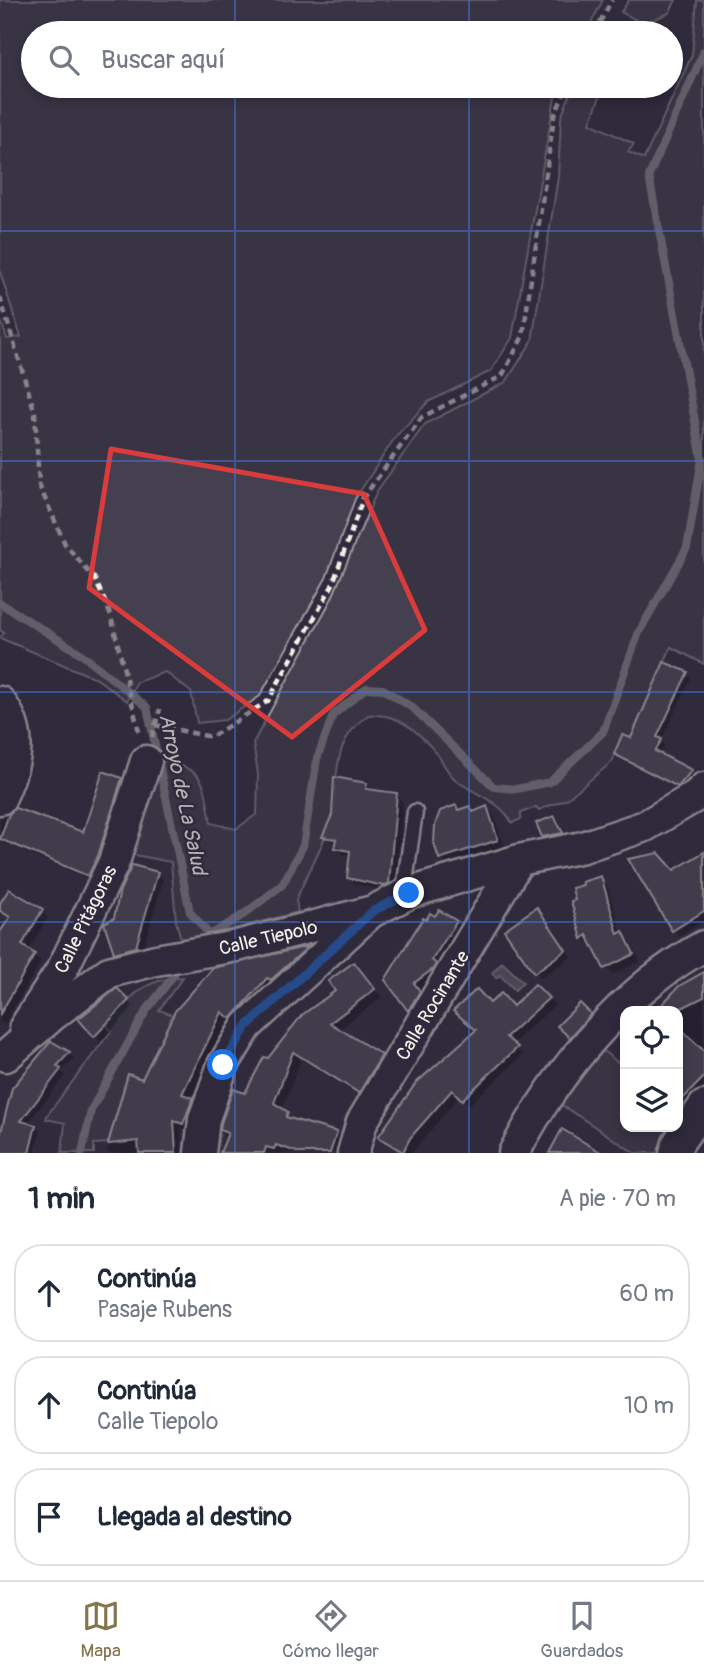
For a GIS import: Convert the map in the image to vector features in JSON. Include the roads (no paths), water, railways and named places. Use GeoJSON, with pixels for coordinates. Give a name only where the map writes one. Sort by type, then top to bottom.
{"type":"FeatureCollection","features":[{"type":"Feature","properties":{"kind":"street"},"geometry":{"type":"LineString","coordinates":[[0,702],[10,715],[16,736],[17,759],[0,799]]}},
{"type":"Feature","properties":{"kind":"street","name":"Calle Pitágoras"},"geometry":{"type":"LineString","coordinates":[[3,1061],[63,968],[114,862],[146,761]]}},
{"type":"Feature","properties":{"kind":"street","name":"Calle Tiepolo"},"geometry":{"type":"LineString","coordinates":[[3,1061],[53,1015],[109,972],[156,960],[237,946],[373,911],[403,896],[519,860],[583,847],[645,826],[693,798],[704,788]]}},
{"type":"Feature","properties":{"kind":"street","name":"Calle Rocinante"},"geometry":{"type":"LineString","coordinates":[[353,1153],[362,1122],[519,860]]}},
{"type":"Feature","properties":{"kind":"street"},"geometry":{"type":"LineString","coordinates":[[200,1153],[204,1119],[223,1065],[247,1026],[373,911]]}},
{"type":"Feature","properties":{"kind":"street"},"geometry":{"type":"LineString","coordinates":[[514,1153],[538,1106],[580,1054],[642,987],[669,965],[704,946]]}},
{"type":"Feature","properties":{"kind":"street"},"geometry":{"type":"LineString","coordinates":[[675,1153],[678,1143],[704,1106]]}},
{"type":"Feature","properties":{"kind":"lane"},"geometry":{"type":"LineString","coordinates":[[403,896],[415,812]]}},
{"type":"Feature","properties":{"kind":"waterway"},"geometry":{"type":"LineString","coordinates":[[205,938],[243,915],[282,885],[303,846],[317,759],[333,715],[366,688],[383,689],[413,708],[494,787],[516,789],[550,782],[603,732],[639,632],[687,548],[702,459],[649,176],[704,51]]}},
{"type":"Feature","properties":{"kind":"waterway","name":"Arroyo de La Salud"},"geometry":{"type":"LineString","coordinates":[[0,603],[80,653],[147,707],[190,912],[209,934]]}},
{"type":"Feature","properties":{"kind":"waterway"},"geometry":{"type":"LineString","coordinates":[[82,1153],[91,1110],[146,1011],[174,975]]}}]}
